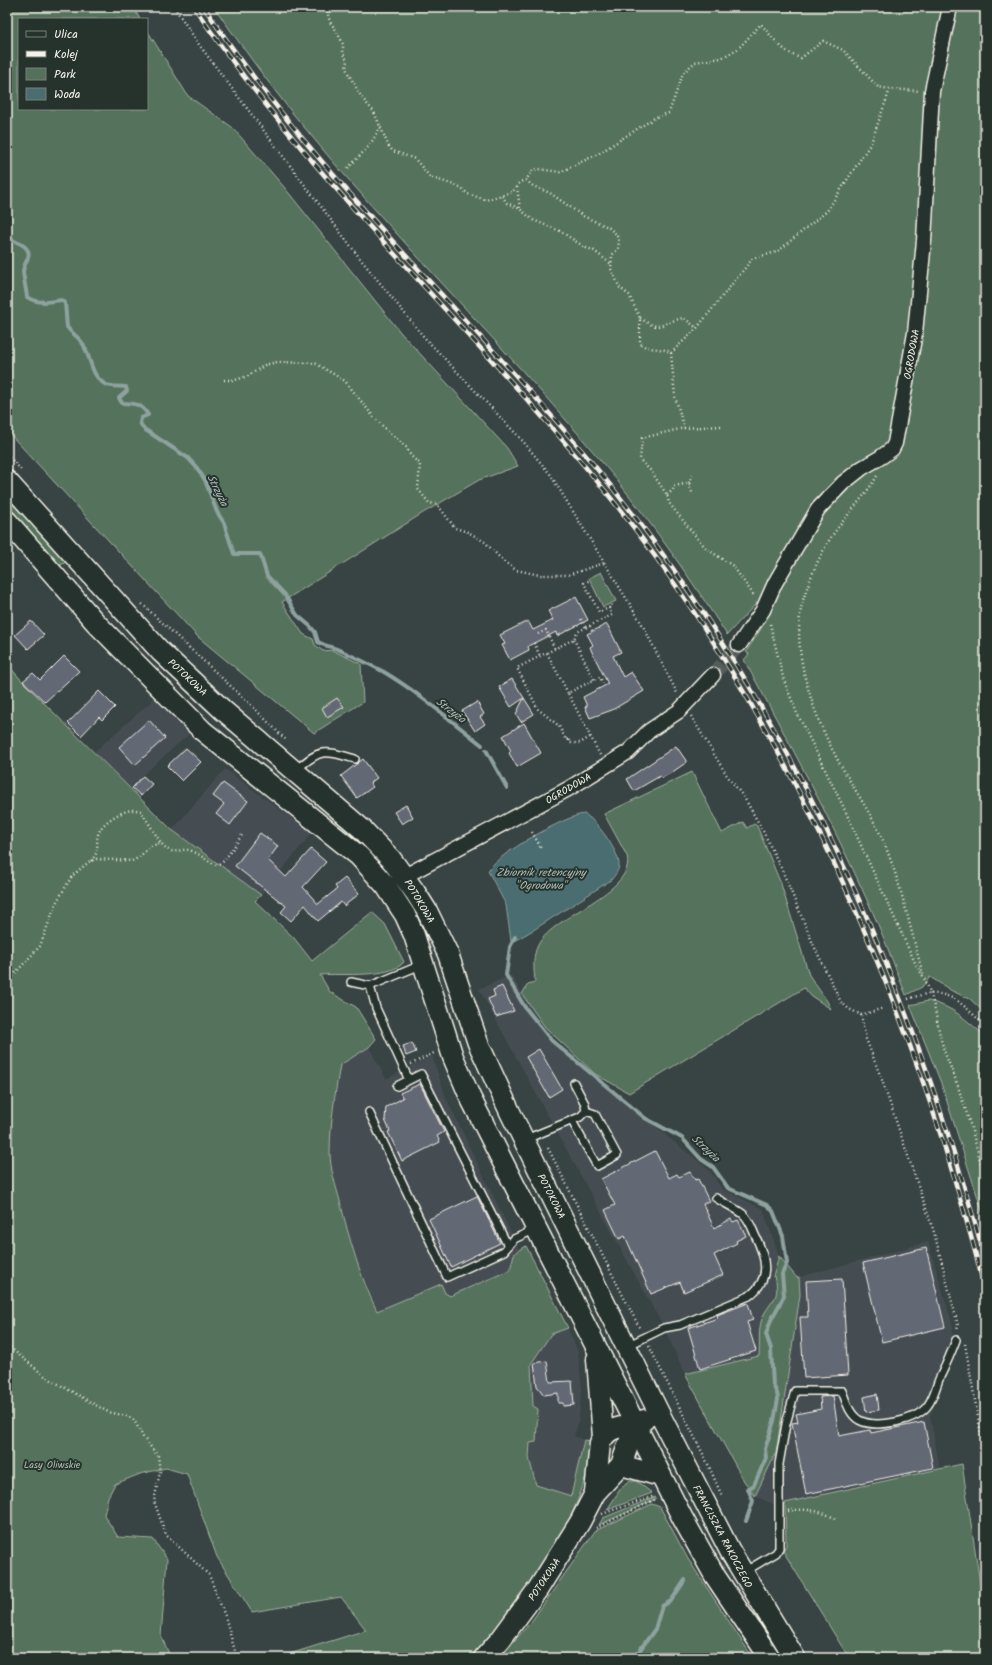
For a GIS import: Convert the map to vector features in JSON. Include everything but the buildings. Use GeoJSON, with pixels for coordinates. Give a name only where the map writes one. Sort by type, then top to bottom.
{"type":"FeatureCollection","features":[{"type":"Feature","properties":{"kind":"main road","name":"POTOKOWA"},"geometry":{"type":"LineString","coordinates":[[16,478],[79,562],[161,652],[190,680],[301,766],[377,844],[405,876],[427,911],[448,954],[485,1061],[532,1137],[598,1289],[658,1411]]}},
{"type":"Feature","properties":{"kind":"main road","name":"POTOKOWA"},"geometry":{"type":"LineString","coordinates":[[7,521],[118,646],[203,731],[275,790],[337,837],[376,873],[405,915],[424,964],[446,1038],[463,1081],[635,1426],[621,1465],[594,1494]]}},
{"type":"Feature","properties":{"kind":"main road"},"geometry":{"type":"LineString","coordinates":[[57,579],[79,562]]}},
{"type":"Feature","properties":{"kind":"main road"},"geometry":{"type":"LineString","coordinates":[[424,964],[448,954]]}},
{"type":"Feature","properties":{"kind":"main road"},"geometry":{"type":"LineString","coordinates":[[572,1301],[598,1289]]}},
{"type":"Feature","properties":{"kind":"main road","name":"POTOKOWA"},"geometry":{"type":"LineString","coordinates":[[484,1658],[501,1639],[586,1526],[594,1494],[600,1443],[603,1437],[596,1349]]}},
{"type":"Feature","properties":{"kind":"main road"},"geometry":{"type":"LineString","coordinates":[[603,1437],[617,1426],[635,1426],[658,1411]]}},
{"type":"Feature","properties":{"kind":"main road","name":"FRANCISZKA RAKOCZEGO"},"geometry":{"type":"LineString","coordinates":[[658,1411],[742,1574],[795,1658]]}},
{"type":"Feature","properties":{"kind":"main road"},"geometry":{"type":"LineString","coordinates":[[635,1426],[660,1476],[715,1576],[770,1658]]}},
{"type":"Feature","properties":{"kind":"main road"},"geometry":{"type":"LineString","coordinates":[[621,1465],[660,1476]]}},
{"type":"Feature","properties":{"kind":"street","name":"OGRODOWA"},"geometry":{"type":"LineString","coordinates":[[739,645],[763,610],[775,583],[818,509],[839,487],[862,468],[881,458],[892,449],[895,443],[915,333],[924,241],[932,91],[950,7]]}},
{"type":"Feature","properties":{"kind":"street","name":"OGRODOWA"},"geometry":{"type":"LineString","coordinates":[[405,876],[568,789],[628,752],[649,731],[685,706],[714,675]]}},
{"type":"Feature","properties":{"kind":"lane"},"geometry":{"type":"LineString","coordinates":[[301,766],[320,753],[335,753],[355,759]]}},
{"type":"Feature","properties":{"kind":"lane"},"geometry":{"type":"LineString","coordinates":[[351,982],[370,986],[424,964]]}},
{"type":"Feature","properties":{"kind":"lane"},"geometry":{"type":"LineString","coordinates":[[370,986],[376,1008],[409,1080]]}},
{"type":"Feature","properties":{"kind":"lane"},"geometry":{"type":"LineString","coordinates":[[397,1086],[421,1074],[508,1246]]}},
{"type":"Feature","properties":{"kind":"lane"},"geometry":{"type":"LineString","coordinates":[[532,1137],[580,1118],[586,1111],[585,1104],[574,1083]]}},
{"type":"Feature","properties":{"kind":"lane"},"geometry":{"type":"LineString","coordinates":[[572,1121],[597,1166],[617,1155],[595,1114],[586,1111]]}},
{"type":"Feature","properties":{"kind":"lane"},"geometry":{"type":"LineString","coordinates":[[369,1112],[447,1277],[504,1251],[514,1239],[537,1229]]}},
{"type":"Feature","properties":{"kind":"lane"},"geometry":{"type":"LineString","coordinates":[[627,1346],[664,1328],[680,1325],[749,1296],[759,1289],[763,1280],[765,1268],[761,1248],[748,1220],[742,1214],[716,1198]]}},
{"type":"Feature","properties":{"kind":"lane"},"geometry":{"type":"LineString","coordinates":[[742,1574],[778,1550],[779,1464],[794,1390],[842,1391],[850,1412],[860,1420],[875,1424],[893,1422],[916,1415],[928,1406],[956,1340]]}},
{"type":"Feature","properties":{"kind":"path"},"geometry":{"type":"LineString","coordinates":[[174,7],[200,46],[362,261],[424,337],[521,439],[550,474],[642,624],[678,694]]}},
{"type":"Feature","properties":{"kind":"path"},"geometry":{"type":"LineString","coordinates":[[326,7],[330,22],[343,44],[343,54],[347,60],[348,73],[362,98],[374,112],[389,148],[393,151],[415,159],[430,177],[460,187],[468,194],[480,199],[491,200],[512,192],[520,182],[526,180],[533,170],[538,169],[560,172],[598,154],[656,117],[669,113],[683,73],[695,62],[721,58],[738,49],[761,24],[784,50],[794,56],[801,58],[823,41],[843,50],[878,87],[932,91]]}},
{"type":"Feature","properties":{"kind":"path"},"geometry":{"type":"LineString","coordinates":[[671,353],[697,328],[753,258],[778,252],[827,211],[871,143],[890,89]]}},
{"type":"Feature","properties":{"kind":"path"},"geometry":{"type":"LineString","coordinates":[[348,168],[369,146],[380,128]]}},
{"type":"Feature","properties":{"kind":"path"},"geometry":{"type":"LineString","coordinates":[[526,180],[533,186],[550,193],[583,216],[608,227],[616,234],[619,241],[618,249],[612,255],[611,269],[620,288],[629,295],[640,318],[640,343],[649,348],[667,350],[671,353]]}},
{"type":"Feature","properties":{"kind":"path"},"geometry":{"type":"LineString","coordinates":[[517,187],[518,204],[520,209]]}},
{"type":"Feature","properties":{"kind":"path"},"geometry":{"type":"LineString","coordinates":[[502,196],[507,203],[520,209],[533,220],[560,231],[611,264]]}},
{"type":"Feature","properties":{"kind":"path"},"geometry":{"type":"LineString","coordinates":[[640,318],[655,327],[684,318],[697,328]]}},
{"type":"Feature","properties":{"kind":"path"},"geometry":{"type":"LineString","coordinates":[[671,353],[675,396],[684,428]]}},
{"type":"Feature","properties":{"kind":"path"},"geometry":{"type":"LineString","coordinates":[[224,380],[235,380],[248,376],[265,365],[277,362],[315,363],[345,381],[377,421],[406,447],[411,456],[420,464],[418,489],[429,503],[437,504],[456,528],[468,532],[485,542],[503,560],[516,570],[540,575],[568,575],[604,563]]}},
{"type":"Feature","properties":{"kind":"path"},"geometry":{"type":"LineString","coordinates":[[721,426],[684,428],[642,438],[640,460],[651,471],[667,494],[669,503],[707,549],[733,566],[763,610],[773,633],[784,681],[797,714],[843,806],[917,967],[923,976]]}},
{"type":"Feature","properties":{"kind":"path"},"geometry":{"type":"LineString","coordinates":[[7,454],[16,478]]}},
{"type":"Feature","properties":{"kind":"path"},"geometry":{"type":"LineString","coordinates":[[879,473],[827,543],[818,560],[800,615],[800,648],[815,712],[840,763],[881,836],[900,884],[923,976],[936,1008],[944,1049],[962,1099],[985,1181]]}},
{"type":"Feature","properties":{"kind":"path"},"geometry":{"type":"LineString","coordinates":[[692,475],[689,483],[693,495]]}},
{"type":"Feature","properties":{"kind":"path"},"geometry":{"type":"LineString","coordinates":[[667,494],[673,490],[674,486],[689,483]]}},
{"type":"Feature","properties":{"kind":"path"},"geometry":{"type":"LineString","coordinates":[[590,580],[584,583],[599,612],[612,606],[611,603]]}},
{"type":"Feature","properties":{"kind":"path"},"geometry":{"type":"LineString","coordinates":[[138,600],[183,644],[266,719],[301,766]]}},
{"type":"Feature","properties":{"kind":"path"},"geometry":{"type":"LineString","coordinates":[[590,737],[580,743],[570,743],[568,738],[566,740],[559,726],[538,709],[517,668],[574,639],[577,632],[612,615],[609,608]]}},
{"type":"Feature","properties":{"kind":"path"},"geometry":{"type":"LineString","coordinates":[[581,619],[586,628]]}},
{"type":"Feature","properties":{"kind":"path"},"geometry":{"type":"LineString","coordinates":[[590,626],[593,632]]}},
{"type":"Feature","properties":{"kind":"path"},"geometry":{"type":"LineString","coordinates":[[538,634],[546,630],[555,649]]}},
{"type":"Feature","properties":{"kind":"path"},"geometry":{"type":"LineString","coordinates":[[574,639],[595,680]]}},
{"type":"Feature","properties":{"kind":"path"},"geometry":{"type":"LineString","coordinates":[[534,643],[540,656]]}},
{"type":"Feature","properties":{"kind":"path"},"geometry":{"type":"LineString","coordinates":[[547,652],[602,759]]}},
{"type":"Feature","properties":{"kind":"path"},"geometry":{"type":"LineString","coordinates":[[568,693],[600,677],[604,686]]}},
{"type":"Feature","properties":{"kind":"path"},"geometry":{"type":"LineString","coordinates":[[685,706],[726,774],[745,798],[762,829],[782,870],[814,946],[840,1002],[849,1009],[861,1015],[884,1008]]}},
{"type":"Feature","properties":{"kind":"path"},"geometry":{"type":"LineString","coordinates":[[7,982],[40,946],[56,903],[72,876],[90,861],[97,852],[98,834],[101,828],[122,814],[133,809],[141,811],[166,850],[173,852],[188,850],[217,865],[224,861],[242,835]]}},
{"type":"Feature","properties":{"kind":"path"},"geometry":{"type":"LineString","coordinates":[[532,832],[541,848]]}},
{"type":"Feature","properties":{"kind":"path"},"geometry":{"type":"LineString","coordinates":[[90,861],[97,859],[132,861],[138,858],[151,846],[161,843]]}},
{"type":"Feature","properties":{"kind":"path"},"geometry":{"type":"LineString","coordinates":[[908,999],[930,993],[940,993],[964,1006],[985,1026]]}},
{"type":"Feature","properties":{"kind":"path"},"geometry":{"type":"LineString","coordinates":[[861,1015],[866,1038],[882,1080],[934,1232],[960,1330]]}},
{"type":"Feature","properties":{"kind":"path"},"geometry":{"type":"LineString","coordinates":[[433,1049],[437,1059]]}},
{"type":"Feature","properties":{"kind":"path"},"geometry":{"type":"LineString","coordinates":[[404,1068],[434,1053]]}},
{"type":"Feature","properties":{"kind":"path"},"geometry":{"type":"LineString","coordinates":[[532,1137],[644,1338],[702,1451],[724,1499]]}},
{"type":"Feature","properties":{"kind":"path"},"geometry":{"type":"LineString","coordinates":[[956,1340],[958,1325]]}},
{"type":"Feature","properties":{"kind":"path"},"geometry":{"type":"LineString","coordinates":[[964,1341],[985,1457]]}},
{"type":"Feature","properties":{"kind":"path"},"geometry":{"type":"LineString","coordinates":[[7,1345],[46,1378],[108,1412],[127,1416],[134,1420],[143,1437],[158,1456],[160,1472],[154,1501],[166,1535],[209,1575],[225,1616],[237,1658]]}},
{"type":"Feature","properties":{"kind":"path"},"geometry":{"type":"LineString","coordinates":[[652,1496],[658,1496],[655,1501],[586,1526],[652,1496]]}},
{"type":"Feature","properties":{"kind":"path"},"geometry":{"type":"LineString","coordinates":[[779,1513],[803,1509],[825,1513],[836,1519]]}},
{"type":"Feature","properties":{"kind":"shaded area"},"geometry":{"type":"Polygon","coordinates":[[[154,699],[189,734],[130,787],[94,752],[154,699]]]}},
{"type":"Feature","properties":{"kind":"shaded area"},"geometry":{"type":"Polygon","coordinates":[[[225,769],[312,833],[261,895],[172,830],[225,769]]]}},
{"type":"Feature","properties":{"kind":"shaded area"},"geometry":{"type":"Polygon","coordinates":[[[511,975],[552,1043],[710,1171],[722,1189],[763,1209],[779,1256],[773,1276],[775,1276],[777,1297],[762,1319],[759,1356],[685,1374],[664,1328],[479,989],[511,975]]]}},
{"type":"Feature","properties":{"kind":"shaded area"},"geometry":{"type":"Polygon","coordinates":[[[369,1047],[386,1079],[432,1056],[446,1098],[520,1251],[514,1254],[511,1270],[449,1296],[445,1293],[440,1284],[377,1311],[351,1244],[332,1170],[330,1155],[330,1124],[340,1065],[369,1047]]]}},
{"type":"Feature","properties":{"kind":"shaded area"},"geometry":{"type":"Polygon","coordinates":[[[928,1242],[953,1326],[952,1337],[960,1340],[930,1416],[940,1469],[775,1505],[755,1496],[776,1453],[800,1295],[799,1277],[928,1242]]]}},
{"type":"Feature","properties":{"kind":"shaded area"},"geometry":{"type":"Polygon","coordinates":[[[568,1328],[578,1352],[582,1389],[578,1424],[574,1436],[584,1440],[571,1496],[536,1485],[529,1458],[530,1443],[536,1442],[538,1409],[533,1406],[531,1364],[551,1334],[568,1328]]]}},
{"type":"Feature","properties":{"kind":"green space"},"geometry":{"type":"Polygon","coordinates":[[[7,7],[133,7],[139,18],[18,18],[18,110],[148,110],[148,32],[188,96],[232,127],[284,187],[401,333],[507,448],[518,466],[479,480],[423,513],[282,602],[303,634],[313,639],[315,645],[323,651],[332,650],[361,664],[363,702],[314,733],[198,637],[7,431],[7,7]]]}},
{"type":"Feature","properties":{"kind":"green space"},"geometry":{"type":"Polygon","coordinates":[[[214,7],[945,7],[911,325],[888,444],[841,479],[762,597],[727,635],[701,595],[616,479],[537,387],[333,162],[273,89],[214,7]]]}},
{"type":"Feature","properties":{"kind":"green space"},"geometry":{"type":"Polygon","coordinates":[[[956,7],[985,7],[985,1013],[970,999],[952,991],[930,977],[922,987],[906,995],[878,923],[853,869],[792,749],[744,660],[749,654],[746,652],[764,624],[762,622],[814,521],[846,485],[896,454],[937,105],[956,7]]]}},
{"type":"Feature","properties":{"kind":"green space"},"geometry":{"type":"Polygon","coordinates":[[[7,493],[66,560],[66,562],[59,566],[55,565],[7,509],[7,493]]]}},
{"type":"Feature","properties":{"kind":"green space"},"geometry":{"type":"Polygon","coordinates":[[[601,572],[616,601],[603,607],[589,578],[601,572]]]}},
{"type":"Feature","properties":{"kind":"green space","name":"Lasy Oliwskie"},"geometry":{"type":"Polygon","coordinates":[[[7,664],[24,683],[172,830],[261,895],[255,901],[294,938],[312,961],[372,912],[385,924],[404,962],[388,971],[377,973],[320,975],[330,992],[356,1007],[376,1039],[369,1047],[340,1065],[333,1109],[330,1142],[331,1165],[351,1243],[365,1284],[377,1311],[441,1284],[445,1293],[450,1296],[510,1270],[514,1254],[526,1246],[568,1328],[551,1334],[531,1364],[533,1406],[538,1409],[536,1442],[530,1443],[529,1458],[536,1485],[571,1496],[584,1440],[593,1441],[587,1471],[565,1530],[531,1585],[472,1658],[277,1658],[366,1630],[341,1597],[252,1612],[217,1557],[187,1474],[166,1468],[140,1474],[115,1484],[108,1497],[104,1515],[118,1537],[153,1539],[167,1559],[161,1636],[171,1658],[7,1658],[7,664]]]}},
{"type":"Feature","properties":{"kind":"green space"},"geometry":{"type":"Polygon","coordinates":[[[692,772],[722,833],[743,822],[747,828],[754,824],[757,826],[781,884],[809,975],[831,1009],[811,996],[804,988],[629,1093],[595,1074],[545,1027],[522,994],[528,984],[535,982],[535,954],[538,945],[546,934],[607,892],[619,881],[626,869],[627,856],[604,814],[692,772]]]}},
{"type":"Feature","properties":{"kind":"green space"},"geometry":{"type":"Polygon","coordinates":[[[928,1001],[945,1006],[952,1010],[985,1036],[985,1220],[941,1083],[910,1005],[928,1001]]]}},
{"type":"Feature","properties":{"kind":"green space"},"geometry":{"type":"Polygon","coordinates":[[[779,1256],[797,1278],[799,1277],[800,1295],[776,1453],[755,1496],[744,1481],[685,1374],[759,1356],[762,1319],[765,1312],[774,1300],[777,1291],[775,1276],[773,1277],[779,1256]]]}},
{"type":"Feature","properties":{"kind":"green space"},"geometry":{"type":"Polygon","coordinates":[[[962,1464],[985,1616],[985,1658],[849,1658],[783,1551],[786,1545],[785,1503],[962,1464]]]}},
{"type":"Feature","properties":{"kind":"green space"},"geometry":{"type":"Polygon","coordinates":[[[630,1481],[636,1481],[652,1493],[607,1510],[621,1488],[630,1481]]]}},
{"type":"Feature","properties":{"kind":"green space"},"geometry":{"type":"Polygon","coordinates":[[[655,1497],[656,1499],[599,1525],[603,1518],[655,1497]]]}},
{"type":"Feature","properties":{"kind":"green space"},"geometry":{"type":"Polygon","coordinates":[[[652,1504],[660,1507],[688,1559],[753,1658],[499,1658],[531,1622],[595,1531],[652,1504]]]}},
{"type":"Feature","properties":{"kind":"water","name":"Zbiornik retencyjny \"Ogrodowa\""},"geometry":{"type":"Polygon","coordinates":[[[584,814],[600,828],[611,844],[619,864],[616,873],[611,880],[535,929],[516,940],[511,941],[506,905],[488,871],[493,864],[503,856],[532,837],[563,821],[584,814]]]}},
{"type":"Feature","properties":{"kind":"waterway","name":"Strzyża"},"geometry":{"type":"LineString","coordinates":[[7,237],[20,243],[27,249],[29,256],[23,268],[27,297],[39,302],[61,300],[65,303],[67,327],[84,345],[98,378],[107,385],[126,387],[127,391],[119,398],[122,403],[137,405],[146,411],[148,415],[141,418],[140,423],[144,429],[188,458],[197,468],[205,480],[217,512],[224,523],[234,554],[260,554],[267,576],[285,595],[297,615],[315,632],[318,642],[361,660],[397,680],[482,745]]}},
{"type":"Feature","properties":{"kind":"waterway","name":"Strzyża"},"geometry":{"type":"LineString","coordinates":[[486,750],[507,788]]}},
{"type":"Feature","properties":{"kind":"waterway","name":"Strzyża"},"geometry":{"type":"LineString","coordinates":[[515,937],[510,947],[506,975],[524,1006],[552,1041],[645,1118],[682,1138],[701,1159],[713,1167],[728,1188],[767,1205],[773,1211],[783,1236],[787,1263],[782,1274],[784,1296],[771,1320],[766,1334],[771,1349],[773,1385],[778,1399],[774,1421],[765,1449],[766,1458],[754,1485],[748,1489],[753,1501],[746,1521]]}},
{"type":"Feature","properties":{"kind":"waterway","name":"Strzyża"},"geometry":{"type":"LineString","coordinates":[[634,1658],[655,1629],[662,1606],[671,1601],[685,1580]]}},
{"type":"Feature","properties":{"kind":"tunnel"},"geometry":{"type":"LineString","coordinates":[[713,675],[739,645]]}},
{"type":"Feature","properties":{"kind":"railway"},"geometry":{"type":"LineString","coordinates":[[194,7],[240,72],[341,195],[555,431],[606,492],[672,580],[732,673],[787,770],[838,871],[882,974],[922,1079],[956,1185],[985,1290]]}},
{"type":"Feature","properties":{"kind":"railway"},"geometry":{"type":"LineString","coordinates":[[204,7],[247,69],[342,185],[494,351],[593,464],[661,552],[724,645],[780,741],[831,840],[877,942],[918,1046],[954,1152],[985,1259]]}}]}
